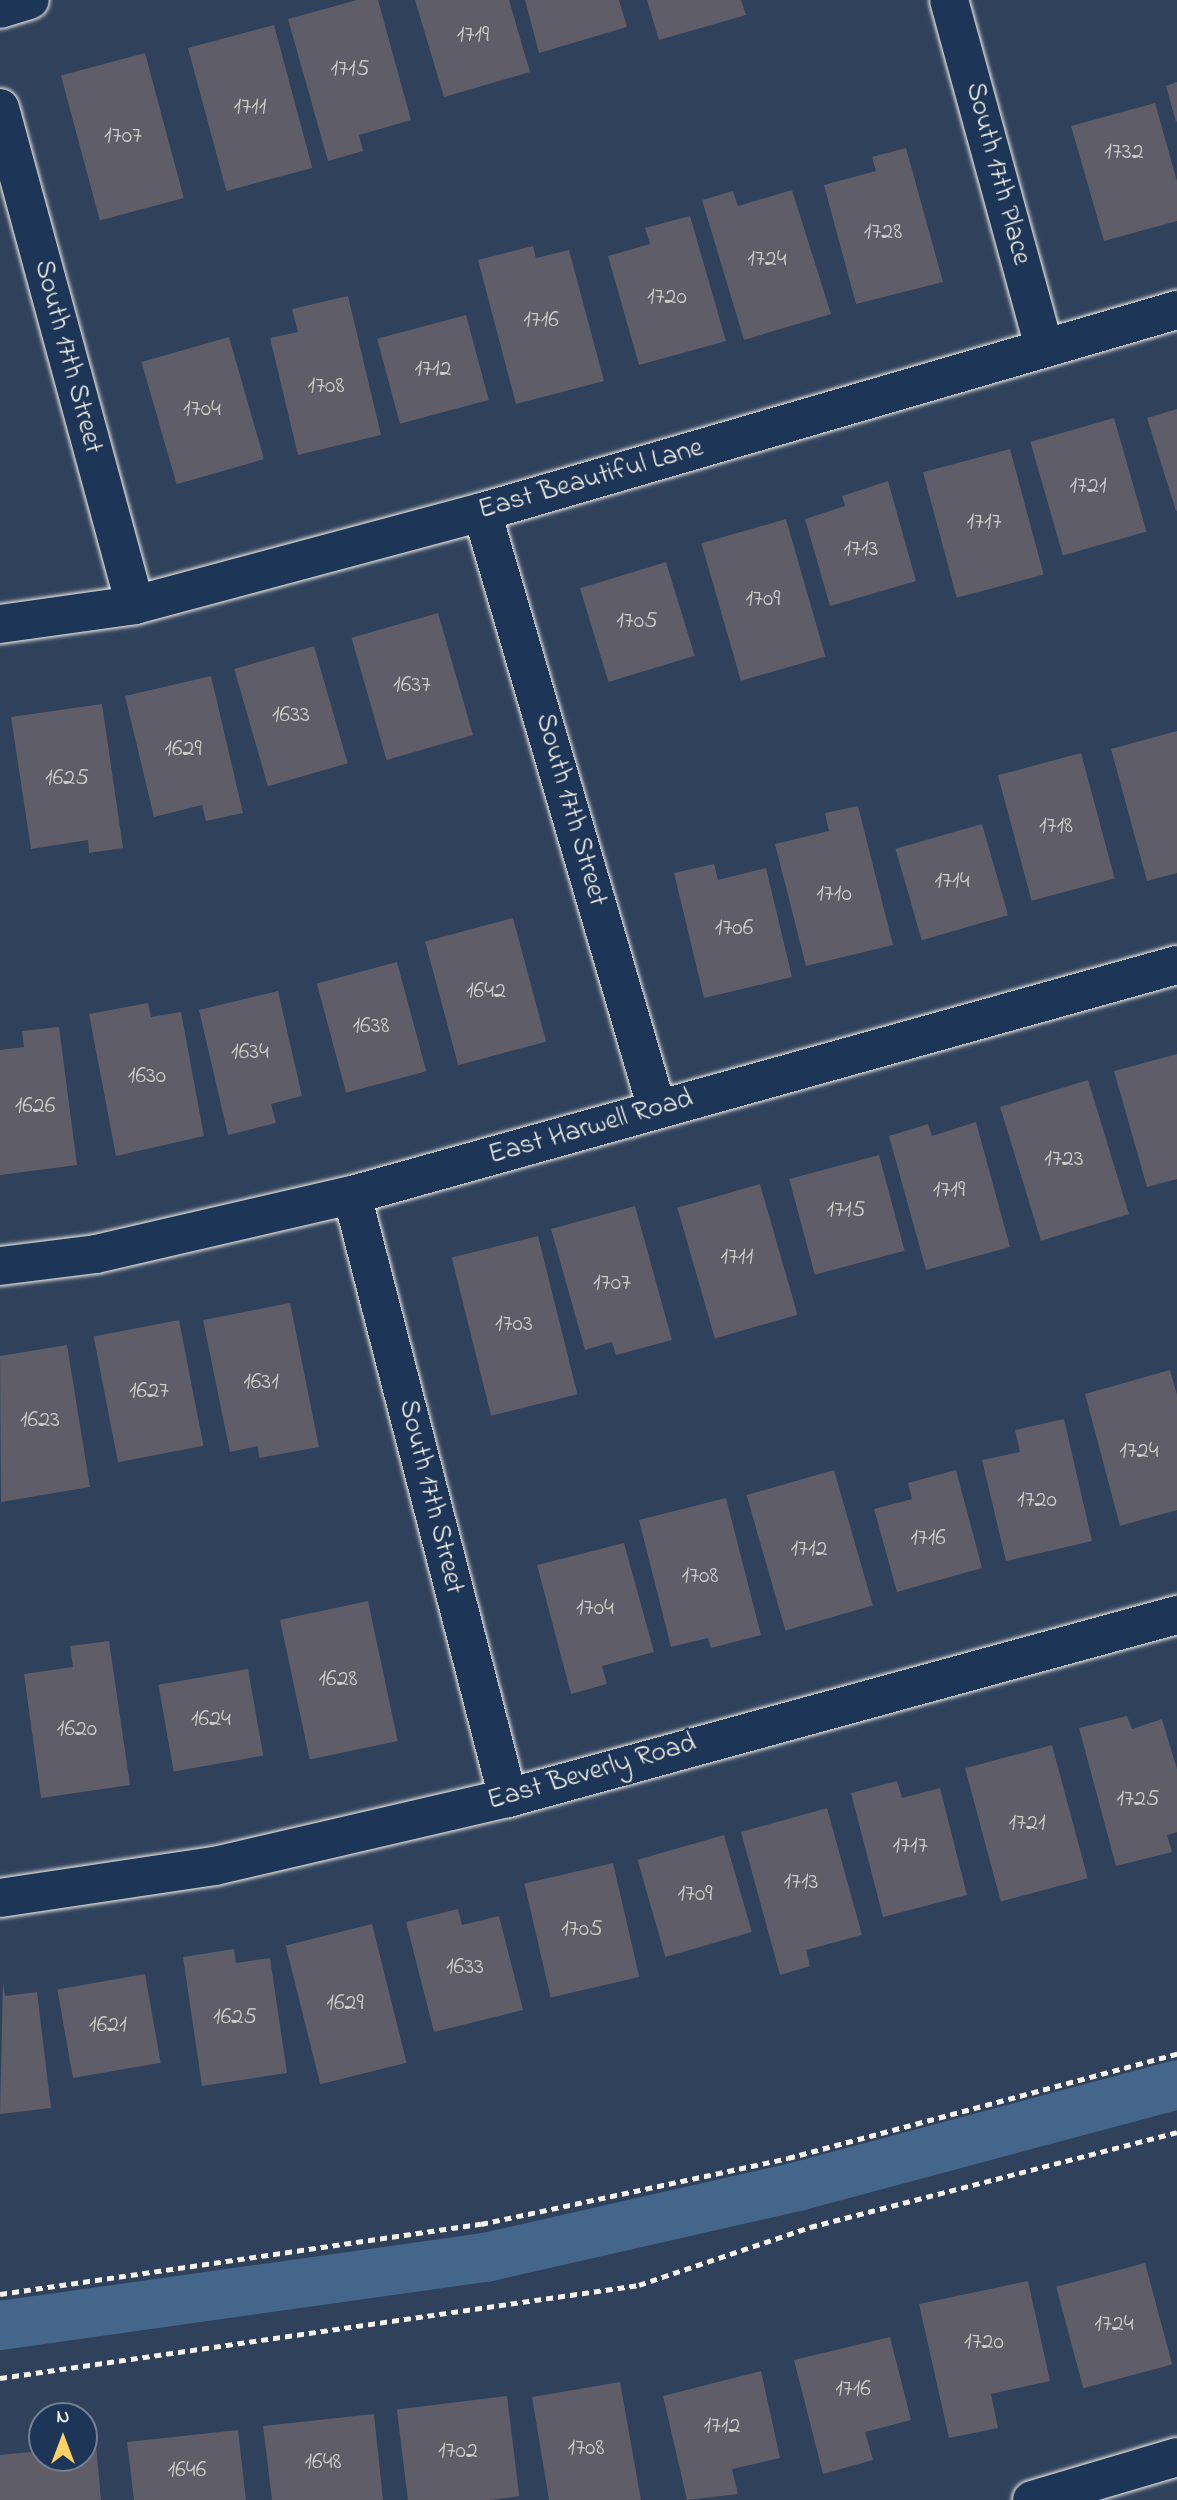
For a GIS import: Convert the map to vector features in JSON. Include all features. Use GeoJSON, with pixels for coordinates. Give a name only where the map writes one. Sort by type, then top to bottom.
{"type":"FeatureCollection","features":[{"type":"Feature","properties":{"kind":"street"},"geometry":{"type":"LineString","coordinates":[[0,9],[30,0]]}},
{"type":"Feature","properties":{"kind":"street","name":"South 17th Place"},"geometry":{"type":"LineString","coordinates":[[949,0],[1044,348]]}},
{"type":"Feature","properties":{"kind":"street","name":"South 17th Street"},"geometry":{"type":"LineString","coordinates":[[0,108],[135,605]]}},
{"type":"Feature","properties":{"kind":"street","name":"East Beautiful Lane"},"geometry":{"type":"LineString","coordinates":[[0,624],[135,605],[482,512],[1177,310]]}},
{"type":"Feature","properties":{"kind":"street","name":"South 17th Street"},"geometry":{"type":"LineString","coordinates":[[482,512],[657,1109]]}},
{"type":"Feature","properties":{"kind":"street","name":"East Harwell Road"},"geometry":{"type":"LineString","coordinates":[[0,1266],[96,1254],[352,1195],[1177,965]]}},
{"type":"Feature","properties":{"kind":"street","name":"South 17th Street"},"geometry":{"type":"LineString","coordinates":[[352,1195],[508,1798]]}},
{"type":"Feature","properties":{"kind":"street","name":"East Beverly Road"},"geometry":{"type":"LineString","coordinates":[[0,1898],[215,1866],[508,1798],[1177,1615]]}},
{"type":"Feature","properties":{"kind":"street"},"geometry":{"type":"LineString","coordinates":[[1032,2500],[1177,2457]]}},
{"type":"Feature","properties":{"kind":"path"},"geometry":{"type":"LineString","coordinates":[[0,2294],[481,2224],[788,2158],[1177,2054]]}},
{"type":"Feature","properties":{"kind":"path"},"geometry":{"type":"LineString","coordinates":[[0,2378],[639,2285],[810,2227],[1177,2132]]}},
{"type":"Feature","properties":{"kind":"building"},"geometry":{"type":"Polygon","coordinates":[[[357,0],[378,0],[411,120],[359,135],[363,151],[328,161],[288,19],[357,0]]]}},
{"type":"Feature","properties":{"kind":"building"},"geometry":{"type":"Polygon","coordinates":[[[415,0],[509,0],[530,72],[444,97],[415,0]]]}},
{"type":"Feature","properties":{"kind":"building"},"geometry":{"type":"Polygon","coordinates":[[[525,0],[619,0],[627,27],[539,53],[525,0]]]}},
{"type":"Feature","properties":{"kind":"building"},"geometry":{"type":"Polygon","coordinates":[[[647,0],[741,0],[746,15],[659,40],[647,0]]]}},
{"type":"Feature","properties":{"kind":"building"},"geometry":{"type":"Polygon","coordinates":[[[274,25],[312,168],[226,191],[188,48],[274,25]]]}},
{"type":"Feature","properties":{"kind":"building"},"geometry":{"type":"Polygon","coordinates":[[[145,53],[184,198],[100,220],[61,76],[145,53]]]}},
{"type":"Feature","properties":{"kind":"building"},"geometry":{"type":"Polygon","coordinates":[[[1177,82],[1177,121],[1176,122],[1166,86],[1177,82]]]}},
{"type":"Feature","properties":{"kind":"building"},"geometry":{"type":"Polygon","coordinates":[[[1155,103],[1177,181],[1177,221],[1104,241],[1071,126],[1155,103]]]}},
{"type":"Feature","properties":{"kind":"building"},"geometry":{"type":"Polygon","coordinates":[[[906,148],[943,282],[856,304],[824,185],[876,171],[872,157],[906,148]]]}},
{"type":"Feature","properties":{"kind":"building"},"geometry":{"type":"Polygon","coordinates":[[[792,190],[831,314],[744,340],[702,200],[733,191],[738,206],[792,190]]]}},
{"type":"Feature","properties":{"kind":"building"},"geometry":{"type":"Polygon","coordinates":[[[690,216],[726,341],[639,365],[608,256],[650,244],[645,228],[690,216]]]}},
{"type":"Feature","properties":{"kind":"building"},"geometry":{"type":"Polygon","coordinates":[[[533,246],[536,258],[569,250],[604,381],[516,404],[478,260],[533,246]]]}},
{"type":"Feature","properties":{"kind":"building"},"geometry":{"type":"Polygon","coordinates":[[[348,296],[381,435],[298,455],[270,338],[298,332],[292,309],[348,296]]]}},
{"type":"Feature","properties":{"kind":"building"},"geometry":{"type":"Polygon","coordinates":[[[466,315],[489,400],[400,424],[377,339],[466,315]]]}},
{"type":"Feature","properties":{"kind":"building"},"geometry":{"type":"Polygon","coordinates":[[[229,337],[264,459],[177,484],[142,362],[229,337]]]}},
{"type":"Feature","properties":{"kind":"building"},"geometry":{"type":"Polygon","coordinates":[[[1177,409],[1177,511],[1176,511],[1147,418],[1177,409]]]}},
{"type":"Feature","properties":{"kind":"building"},"geometry":{"type":"Polygon","coordinates":[[[1114,418],[1147,531],[1063,555],[1030,442],[1114,418]]]}},
{"type":"Feature","properties":{"kind":"building"},"geometry":{"type":"Polygon","coordinates":[[[1010,449],[1044,575],[957,598],[923,472],[1010,449]]]}},
{"type":"Feature","properties":{"kind":"building"},"geometry":{"type":"Polygon","coordinates":[[[888,481],[916,581],[830,606],[805,519],[845,506],[842,496],[888,481]]]}},
{"type":"Feature","properties":{"kind":"building"},"geometry":{"type":"Polygon","coordinates":[[[786,519],[825,656],[741,681],[701,543],[786,519]]]}},
{"type":"Feature","properties":{"kind":"building"},"geometry":{"type":"Polygon","coordinates":[[[666,562],[695,656],[609,682],[580,588],[666,562]]]}},
{"type":"Feature","properties":{"kind":"building"},"geometry":{"type":"Polygon","coordinates":[[[438,613],[473,735],[386,760],[351,638],[438,613]]]}},
{"type":"Feature","properties":{"kind":"building"},"geometry":{"type":"Polygon","coordinates":[[[314,646],[348,763],[268,786],[234,669],[314,646]]]}},
{"type":"Feature","properties":{"kind":"building"},"geometry":{"type":"Polygon","coordinates":[[[211,676],[243,813],[206,821],[202,805],[154,817],[125,696],[211,676]]]}},
{"type":"Feature","properties":{"kind":"building"},"geometry":{"type":"Polygon","coordinates":[[[102,704],[123,848],[89,853],[88,840],[31,849],[11,717],[102,704]]]}},
{"type":"Feature","properties":{"kind":"building"},"geometry":{"type":"Polygon","coordinates":[[[1177,731],[1177,873],[1147,881],[1111,749],[1177,731]]]}},
{"type":"Feature","properties":{"kind":"building"},"geometry":{"type":"Polygon","coordinates":[[[1081,753],[1115,879],[1032,901],[998,775],[1081,753]]]}},
{"type":"Feature","properties":{"kind":"building"},"geometry":{"type":"Polygon","coordinates":[[[858,806],[893,945],[806,966],[775,844],[829,831],[825,813],[858,806]]]}},
{"type":"Feature","properties":{"kind":"building"},"geometry":{"type":"Polygon","coordinates":[[[982,824],[1008,915],[922,940],[895,849],[982,824]]]}},
{"type":"Feature","properties":{"kind":"building"},"geometry":{"type":"Polygon","coordinates":[[[714,864],[718,880],[766,868],[792,977],[704,998],[674,873],[714,864]]]}},
{"type":"Feature","properties":{"kind":"building"},"geometry":{"type":"Polygon","coordinates":[[[513,918],[546,1042],[458,1065],[425,942],[513,918]]]}},
{"type":"Feature","properties":{"kind":"building"},"geometry":{"type":"Polygon","coordinates":[[[397,962],[426,1071],[346,1093],[317,983],[397,962]]]}},
{"type":"Feature","properties":{"kind":"building"},"geometry":{"type":"Polygon","coordinates":[[[278,991],[302,1096],[271,1104],[276,1123],[228,1135],[199,1010],[278,991]]]}},
{"type":"Feature","properties":{"kind":"building"},"geometry":{"type":"Polygon","coordinates":[[[148,1003],[151,1017],[181,1012],[204,1136],[116,1156],[89,1014],[148,1003]]]}},
{"type":"Feature","properties":{"kind":"building"},"geometry":{"type":"Polygon","coordinates":[[[59,1027],[77,1165],[0,1175],[0,1050],[24,1047],[22,1031],[59,1027]]]}},
{"type":"Feature","properties":{"kind":"building"},"geometry":{"type":"Polygon","coordinates":[[[1177,1054],[1177,1179],[1147,1187],[1114,1071],[1177,1054]]]}},
{"type":"Feature","properties":{"kind":"building"},"geometry":{"type":"Polygon","coordinates":[[[1088,1080],[1129,1214],[1041,1241],[1000,1107],[1088,1080]]]}},
{"type":"Feature","properties":{"kind":"building"},"geometry":{"type":"Polygon","coordinates":[[[976,1122],[1010,1247],[926,1270],[889,1136],[928,1124],[932,1136],[976,1122]]]}},
{"type":"Feature","properties":{"kind":"building"},"geometry":{"type":"Polygon","coordinates":[[[879,1155],[905,1251],[815,1275],[789,1179],[879,1155]]]}},
{"type":"Feature","properties":{"kind":"building"},"geometry":{"type":"Polygon","coordinates":[[[760,1184],[797,1315],[715,1338],[677,1208],[760,1184]]]}},
{"type":"Feature","properties":{"kind":"building"},"geometry":{"type":"Polygon","coordinates":[[[635,1206],[672,1340],[616,1355],[612,1342],[585,1350],[551,1229],[635,1206]]]}},
{"type":"Feature","properties":{"kind":"building"},"geometry":{"type":"Polygon","coordinates":[[[538,1236],[577,1394],[491,1416],[452,1258],[538,1236]]]}},
{"type":"Feature","properties":{"kind":"building"},"geometry":{"type":"Polygon","coordinates":[[[290,1303],[319,1447],[259,1458],[258,1446],[230,1452],[203,1320],[290,1303]]]}},
{"type":"Feature","properties":{"kind":"building"},"geometry":{"type":"Polygon","coordinates":[[[179,1320],[203,1446],[118,1462],[94,1337],[179,1320]]]}},
{"type":"Feature","properties":{"kind":"building"},"geometry":{"type":"Polygon","coordinates":[[[67,1345],[90,1487],[1,1502],[0,1356],[67,1345]]]}},
{"type":"Feature","properties":{"kind":"building"},"geometry":{"type":"Polygon","coordinates":[[[1170,1370],[1177,1395],[1177,1510],[1120,1526],[1085,1394],[1170,1370]]]}},
{"type":"Feature","properties":{"kind":"building"},"geometry":{"type":"Polygon","coordinates":[[[1064,1419],[1092,1541],[1006,1561],[982,1460],[1020,1452],[1015,1430],[1064,1419]]]}},
{"type":"Feature","properties":{"kind":"building"},"geometry":{"type":"Polygon","coordinates":[[[834,1470],[873,1606],[785,1631],[747,1495],[834,1470]]]}},
{"type":"Feature","properties":{"kind":"building"},"geometry":{"type":"Polygon","coordinates":[[[956,1470],[982,1568],[897,1592],[874,1509],[912,1499],[908,1483],[956,1470]]]}},
{"type":"Feature","properties":{"kind":"building"},"geometry":{"type":"Polygon","coordinates":[[[726,1498],[761,1635],[711,1648],[708,1638],[671,1647],[639,1520],[726,1498]]]}},
{"type":"Feature","properties":{"kind":"building"},"geometry":{"type":"Polygon","coordinates":[[[624,1543],[654,1652],[602,1666],[607,1684],[571,1694],[537,1565],[624,1543]]]}},
{"type":"Feature","properties":{"kind":"building"},"geometry":{"type":"Polygon","coordinates":[[[368,1601],[398,1741],[310,1760],[280,1620],[368,1601]]]}},
{"type":"Feature","properties":{"kind":"building"},"geometry":{"type":"Polygon","coordinates":[[[109,1641],[130,1785],[41,1798],[24,1674],[73,1667],[70,1646],[109,1641]]]}},
{"type":"Feature","properties":{"kind":"building"},"geometry":{"type":"Polygon","coordinates":[[[248,1669],[263,1756],[174,1771],[158,1685],[248,1669]]]}},
{"type":"Feature","properties":{"kind":"building"},"geometry":{"type":"Polygon","coordinates":[[[1127,1716],[1132,1729],[1162,1719],[1177,1769],[1177,1832],[1167,1835],[1172,1852],[1116,1866],[1079,1728],[1127,1716]]]}},
{"type":"Feature","properties":{"kind":"building"},"geometry":{"type":"Polygon","coordinates":[[[1052,1745],[1088,1878],[1001,1902],[965,1768],[1052,1745]]]}},
{"type":"Feature","properties":{"kind":"building"},"geometry":{"type":"Polygon","coordinates":[[[897,1781],[902,1798],[940,1788],[967,1895],[883,1917],[851,1793],[897,1781]]]}},
{"type":"Feature","properties":{"kind":"building"},"geometry":{"type":"Polygon","coordinates":[[[827,1808],[862,1935],[806,1950],[810,1966],[780,1975],[741,1832],[827,1808]]]}},
{"type":"Feature","properties":{"kind":"building"},"geometry":{"type":"Polygon","coordinates":[[[724,1835],[752,1932],[665,1957],[637,1860],[724,1835]]]}},
{"type":"Feature","properties":{"kind":"building"},"geometry":{"type":"Polygon","coordinates":[[[613,1863],[639,1977],[551,1997],[524,1883],[613,1863]]]}},
{"type":"Feature","properties":{"kind":"building"},"geometry":{"type":"Polygon","coordinates":[[[458,1909],[462,1925],[499,1916],[523,2010],[434,2032],[406,1922],[458,1909]]]}},
{"type":"Feature","properties":{"kind":"building"},"geometry":{"type":"Polygon","coordinates":[[[372,1924],[407,2063],[320,2084],[286,1946],[372,1924]]]}},
{"type":"Feature","properties":{"kind":"building"},"geometry":{"type":"Polygon","coordinates":[[[234,1949],[236,1963],[270,1958],[287,2073],[202,2086],[183,1957],[234,1949]]]}},
{"type":"Feature","properties":{"kind":"building"},"geometry":{"type":"Polygon","coordinates":[[[145,1974],[161,2063],[73,2078],[57,1989],[145,1974]]]}},
{"type":"Feature","properties":{"kind":"building"},"geometry":{"type":"Polygon","coordinates":[[[3,1982],[5,1996],[37,1992],[51,2108],[0,2114],[3,1982]]]}},
{"type":"Feature","properties":{"kind":"building"},"geometry":{"type":"Polygon","coordinates":[[[1145,2263],[1172,2364],[1083,2388],[1056,2287],[1145,2263]]]}},
{"type":"Feature","properties":{"kind":"building"},"geometry":{"type":"Polygon","coordinates":[[[1028,2281],[1050,2381],[991,2394],[998,2428],[949,2438],[919,2304],[1028,2281]]]}},
{"type":"Feature","properties":{"kind":"building"},"geometry":{"type":"Polygon","coordinates":[[[890,2337],[911,2420],[865,2432],[873,2460],[823,2474],[794,2360],[890,2337]]]}},
{"type":"Feature","properties":{"kind":"building"},"geometry":{"type":"Polygon","coordinates":[[[761,2371],[780,2458],[732,2469],[738,2494],[687,2500],[663,2396],[761,2371]]]}},
{"type":"Feature","properties":{"kind":"building"},"geometry":{"type":"Polygon","coordinates":[[[620,2382],[641,2500],[549,2500],[532,2397],[620,2382]]]}},
{"type":"Feature","properties":{"kind":"building"},"geometry":{"type":"Polygon","coordinates":[[[507,2396],[519,2496],[489,2500],[408,2500],[397,2410],[507,2396]]]}},
{"type":"Feature","properties":{"kind":"building"},"geometry":{"type":"Polygon","coordinates":[[[374,2414],[383,2500],[272,2500],[263,2426],[374,2414]]]}},
{"type":"Feature","properties":{"kind":"building"},"geometry":{"type":"Polygon","coordinates":[[[238,2430],[246,2500],[134,2500],[127,2442],[238,2430]]]}},
{"type":"Feature","properties":{"kind":"building"},"geometry":{"type":"Polygon","coordinates":[[[28,2452],[28,2472],[98,2472],[98,2467],[101,2500],[0,2500],[0,2455],[28,2452]]]}},
{"type":"Feature","properties":{"kind":"waterway"},"geometry":{"type":"LineString","coordinates":[[0,2325],[485,2257],[797,2186],[1177,2084]]}}]}
